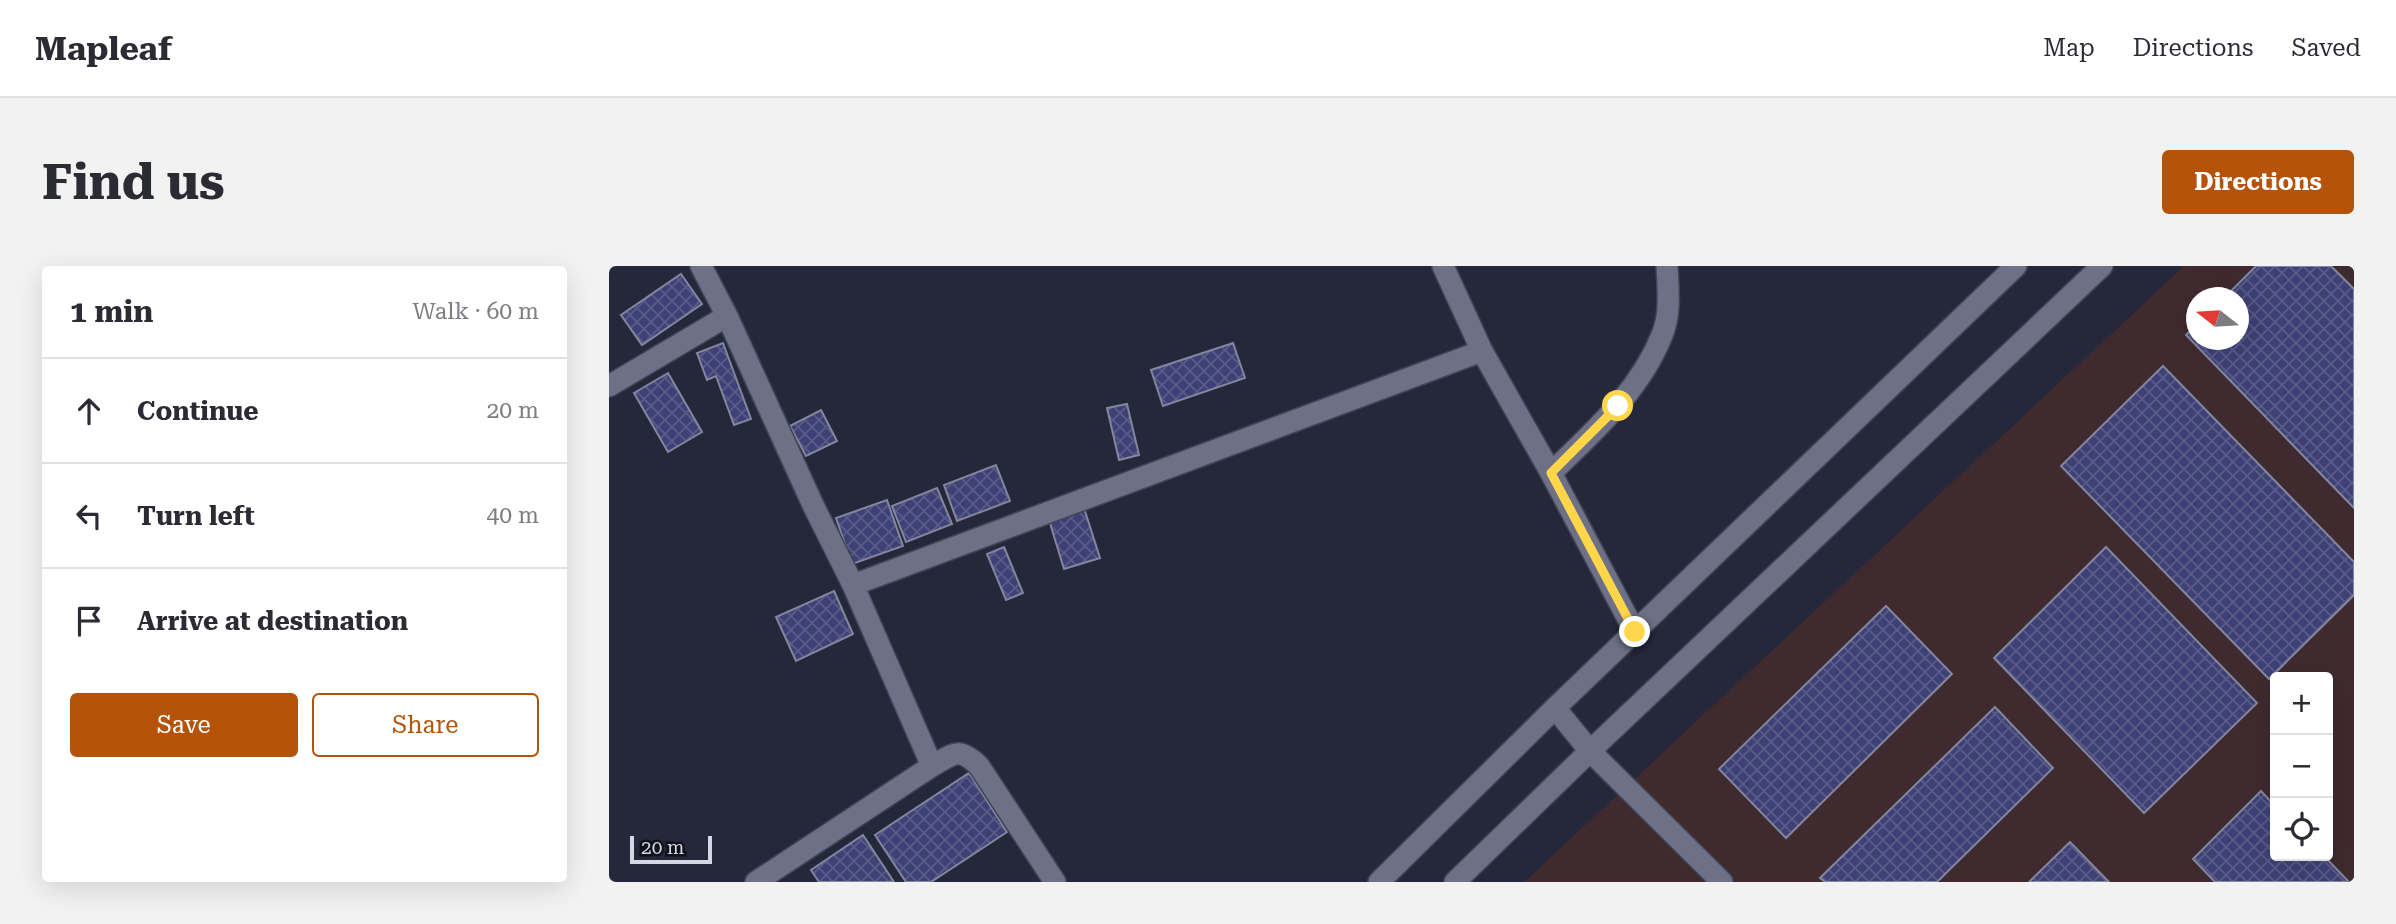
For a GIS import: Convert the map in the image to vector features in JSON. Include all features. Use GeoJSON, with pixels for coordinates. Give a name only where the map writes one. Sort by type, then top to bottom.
{"type":"FeatureCollection","features":[{"type":"Feature","properties":{"kind":"street"},"geometry":{"type":"LineString","coordinates":[[701,266],[853,585],[932,766]]}},
{"type":"Feature","properties":{"kind":"street"},"geometry":{"type":"LineString","coordinates":[[1443,266],[1482,351],[1551,473],[1635,632]]}},
{"type":"Feature","properties":{"kind":"street"},"geometry":{"type":"LineString","coordinates":[[1551,473],[1618,406],[1644,369],[1663,334],[1668,305],[1667,266]]}},
{"type":"Feature","properties":{"kind":"street"},"geometry":{"type":"LineString","coordinates":[[1379,882],[1555,708],[2015,266]]}},
{"type":"Feature","properties":{"kind":"street"},"geometry":{"type":"LineString","coordinates":[[1455,882],[2102,266]]}},
{"type":"Feature","properties":{"kind":"street"},"geometry":{"type":"LineString","coordinates":[[609,386],[727,316]]}},
{"type":"Feature","properties":{"kind":"street"},"geometry":{"type":"LineString","coordinates":[[853,585],[1482,351]]}},
{"type":"Feature","properties":{"kind":"street"},"geometry":{"type":"LineString","coordinates":[[1555,708],[1590,751],[1722,882]]}},
{"type":"Feature","properties":{"kind":"street"},"geometry":{"type":"LineString","coordinates":[[756,882],[932,766],[957,753],[967,754],[979,766],[1055,882]]}},
{"type":"Feature","properties":{"kind":"shaded area"},"geometry":{"type":"Polygon","coordinates":[[[2184,266],[2354,266],[2354,882],[1524,882],[2184,266]]]}},
{"type":"Feature","properties":{"kind":"building"},"geometry":{"type":"Polygon","coordinates":[[[2256,266],[2331,266],[2354,289],[2354,508],[2201,350],[2249,350],[2249,287],[2235,287],[2256,266]]]}},
{"type":"Feature","properties":{"kind":"building"},"geometry":{"type":"Polygon","coordinates":[[[681,274],[702,304],[642,345],[621,315],[681,274]]]}},
{"type":"Feature","properties":{"kind":"building"},"geometry":{"type":"Polygon","coordinates":[[[723,343],[751,419],[734,425],[716,376],[707,380],[697,353],[723,343]]]}},
{"type":"Feature","properties":{"kind":"building"},"geometry":{"type":"Polygon","coordinates":[[[1233,343],[1245,378],[1163,406],[1151,370],[1233,343]]]}},
{"type":"Feature","properties":{"kind":"building"},"geometry":{"type":"Polygon","coordinates":[[[2163,366],[2354,562],[2354,595],[2276,672],[2270,672],[2269,679],[2061,466],[2163,366]]]}},
{"type":"Feature","properties":{"kind":"building"},"geometry":{"type":"Polygon","coordinates":[[[668,373],[702,432],[668,452],[634,393],[668,373]]]}},
{"type":"Feature","properties":{"kind":"building"},"geometry":{"type":"Polygon","coordinates":[[[1127,404],[1139,455],[1119,460],[1107,408],[1127,404]]]}},
{"type":"Feature","properties":{"kind":"building"},"geometry":{"type":"Polygon","coordinates":[[[821,410],[837,441],[806,456],[790,426],[821,410]]]}},
{"type":"Feature","properties":{"kind":"building"},"geometry":{"type":"Polygon","coordinates":[[[996,465],[1010,501],[957,521],[944,485],[996,465]]]}},
{"type":"Feature","properties":{"kind":"building"},"geometry":{"type":"Polygon","coordinates":[[[937,488],[952,524],[906,542],[892,506],[937,488]]]}},
{"type":"Feature","properties":{"kind":"building"},"geometry":{"type":"Polygon","coordinates":[[[887,500],[903,546],[852,564],[836,518],[887,500]]]}},
{"type":"Feature","properties":{"kind":"building"},"geometry":{"type":"Polygon","coordinates":[[[1084,508],[1100,558],[1064,569],[1049,520],[1084,508]]]}},
{"type":"Feature","properties":{"kind":"building"},"geometry":{"type":"Polygon","coordinates":[[[1004,547],[1023,593],[1006,600],[987,554],[1004,547]]]}},
{"type":"Feature","properties":{"kind":"building"},"geometry":{"type":"Polygon","coordinates":[[[2106,547],[2257,703],[2144,813],[1994,658],[2106,547]]]}},
{"type":"Feature","properties":{"kind":"building"},"geometry":{"type":"Polygon","coordinates":[[[834,591],[853,634],[796,661],[776,617],[834,591]]]}},
{"type":"Feature","properties":{"kind":"building"},"geometry":{"type":"Polygon","coordinates":[[[1886,606],[1952,674],[1786,838],[1719,769],[1886,606]]]}},
{"type":"Feature","properties":{"kind":"building"},"geometry":{"type":"Polygon","coordinates":[[[1995,707],[2053,768],[1937,882],[1825,882],[1820,878],[1995,707]]]}},
{"type":"Feature","properties":{"kind":"building"},"geometry":{"type":"Polygon","coordinates":[[[969,773],[1007,832],[931,882],[906,882],[875,835],[969,773]]]}},
{"type":"Feature","properties":{"kind":"building"},"geometry":{"type":"Polygon","coordinates":[[[2261,791],[2270,801],[2270,861],[2329,861],[2349,882],[2215,882],[2193,859],[2261,791]]]}},
{"type":"Feature","properties":{"kind":"building"},"geometry":{"type":"Polygon","coordinates":[[[863,835],[894,882],[819,882],[811,870],[863,835]]]}},
{"type":"Feature","properties":{"kind":"building"},"geometry":{"type":"Polygon","coordinates":[[[2070,842],[2109,882],[2029,882],[2070,842]]]}},
{"type":"Feature","properties":{"kind":"route"},"geometry":{"type":"LineString","coordinates":[[1618,406],[1551,473],[1635,632]]}}]}
